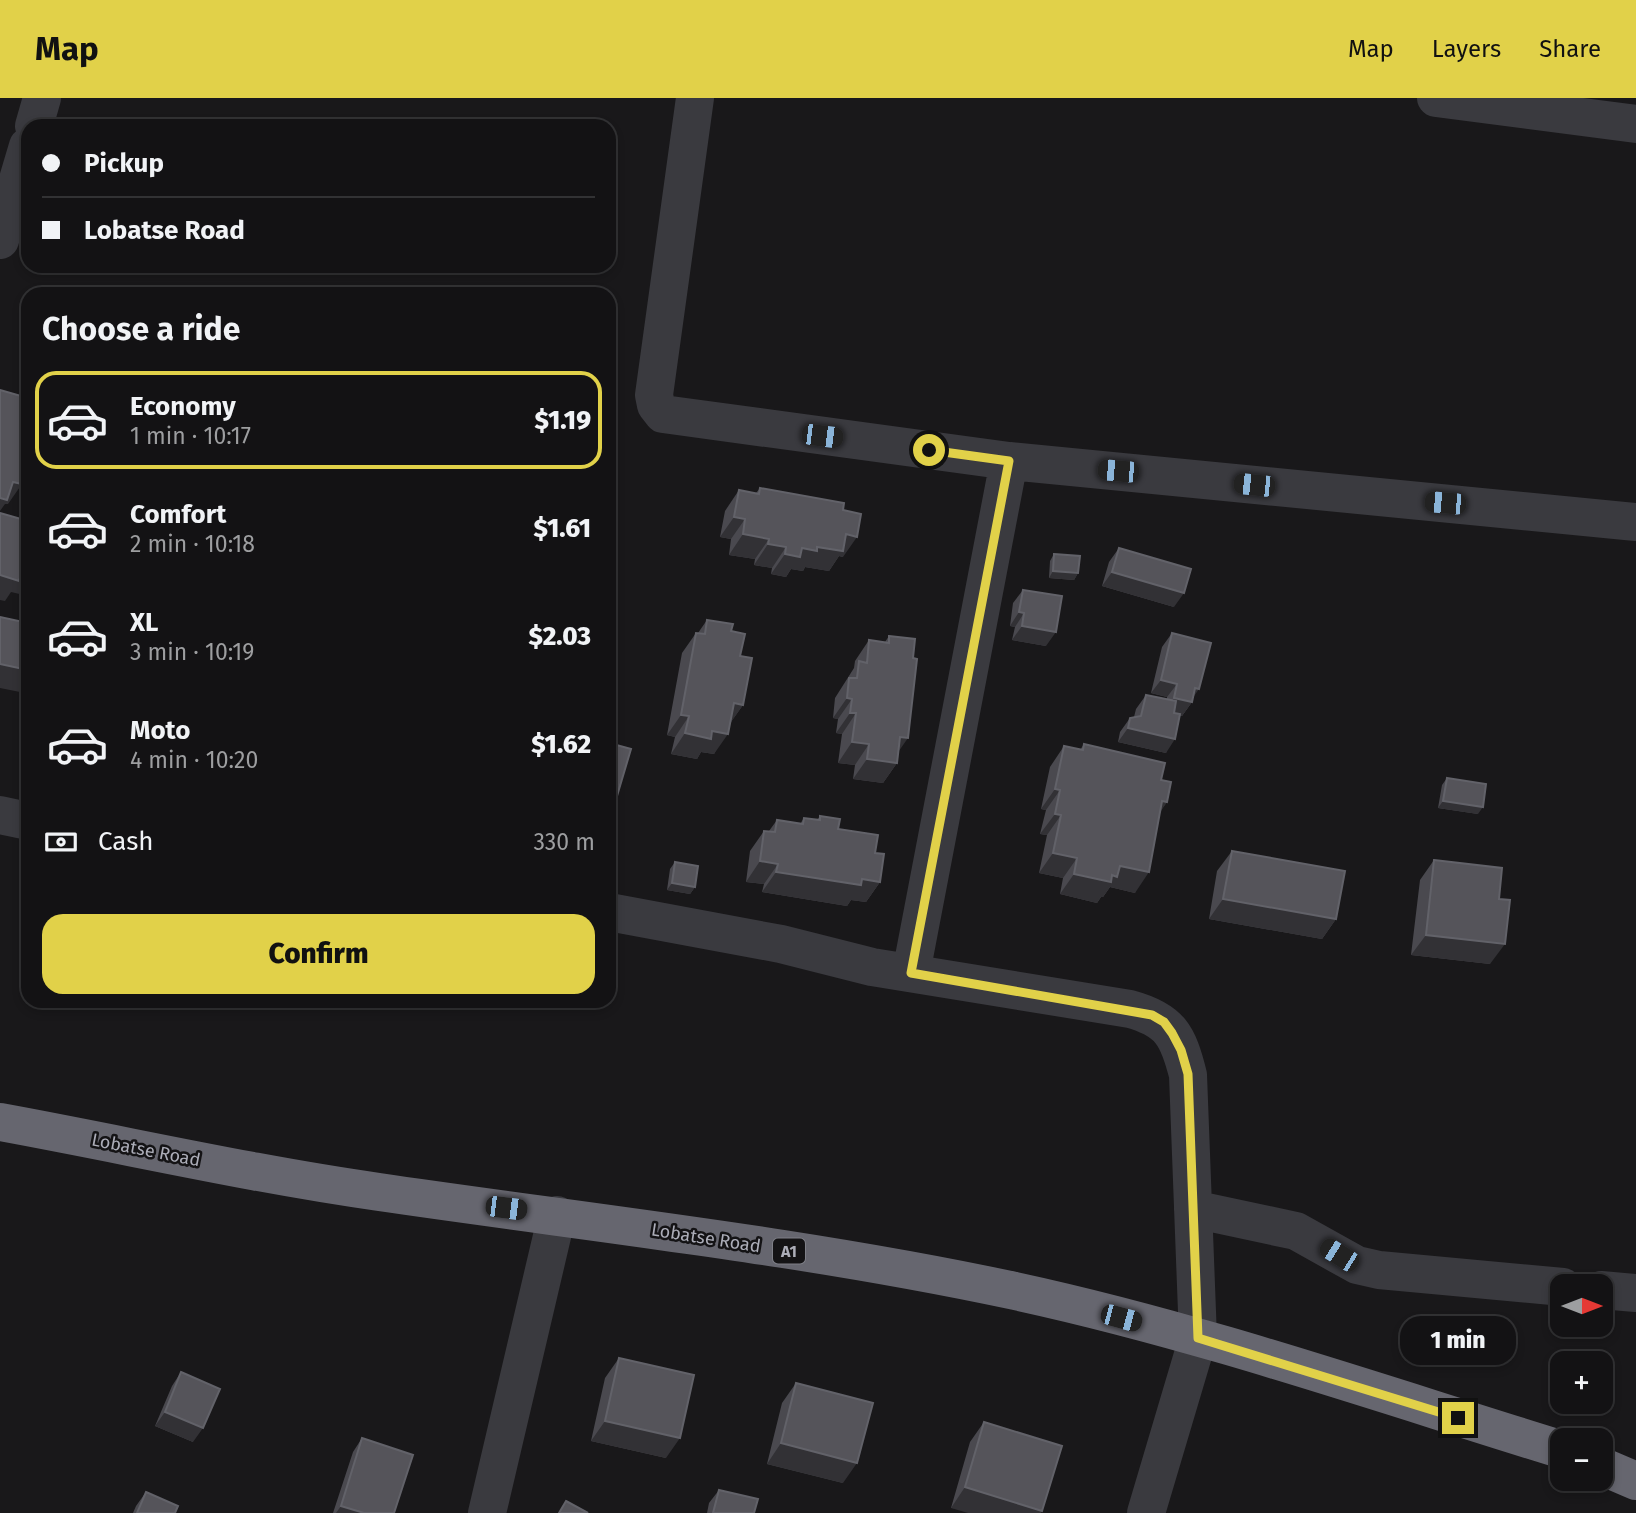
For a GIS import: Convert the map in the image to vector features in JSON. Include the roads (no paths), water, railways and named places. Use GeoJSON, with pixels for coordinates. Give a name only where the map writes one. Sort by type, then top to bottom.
{"type":"FeatureCollection","features":[{"type":"Feature","properties":{"kind":"highway","name":"Lobatse Road"},"geometry":{"type":"LineString","coordinates":[[0,1122],[259,1173],[557,1215],[916,1271],[1018,1292],[1198,1338],[1550,1446]]}},
{"type":"Feature","properties":{"kind":"highway"},"geometry":{"type":"LineString","coordinates":[[1613,1456],[1636,1457]]}},
{"type":"Feature","properties":{"kind":"highway"},"geometry":{"type":"LineString","coordinates":[[1613,1471],[1636,1481]]}},
{"type":"Feature","properties":{"kind":"street"},"geometry":{"type":"LineString","coordinates":[[36,119],[42,98]]}},
{"type":"Feature","properties":{"kind":"street"},"geometry":{"type":"LineString","coordinates":[[695,98],[654,395],[656,405],[663,414],[1009,461],[1636,522]]}},
{"type":"Feature","properties":{"kind":"street"},"geometry":{"type":"LineString","coordinates":[[1436,98],[1636,124]]}},
{"type":"Feature","properties":{"kind":"street"},"geometry":{"type":"LineString","coordinates":[[0,240],[21,170]]}},
{"type":"Feature","properties":{"kind":"street"},"geometry":{"type":"LineString","coordinates":[[911,973],[1009,461]]}},
{"type":"Feature","properties":{"kind":"street"},"geometry":{"type":"LineString","coordinates":[[0,815],[21,820]]}},
{"type":"Feature","properties":{"kind":"street"},"geometry":{"type":"LineString","coordinates":[[0,829],[21,824]]}},
{"type":"Feature","properties":{"kind":"street"},"geometry":{"type":"LineString","coordinates":[[616,913],[741,936],[838,960],[978,986],[1129,1009],[1164,1022],[1181,1050],[1188,1074],[1198,1338],[1146,1513]]}},
{"type":"Feature","properties":{"kind":"street"},"geometry":{"type":"LineString","coordinates":[[1192,1209],[1296,1231],[1357,1265],[1380,1270],[1550,1286]]}},
{"type":"Feature","properties":{"kind":"street"},"geometry":{"type":"LineString","coordinates":[[486,1513],[557,1215]]}},
{"type":"Feature","properties":{"kind":"street"},"geometry":{"type":"LineString","coordinates":[[1614,1291],[1636,1293]]}}]}
